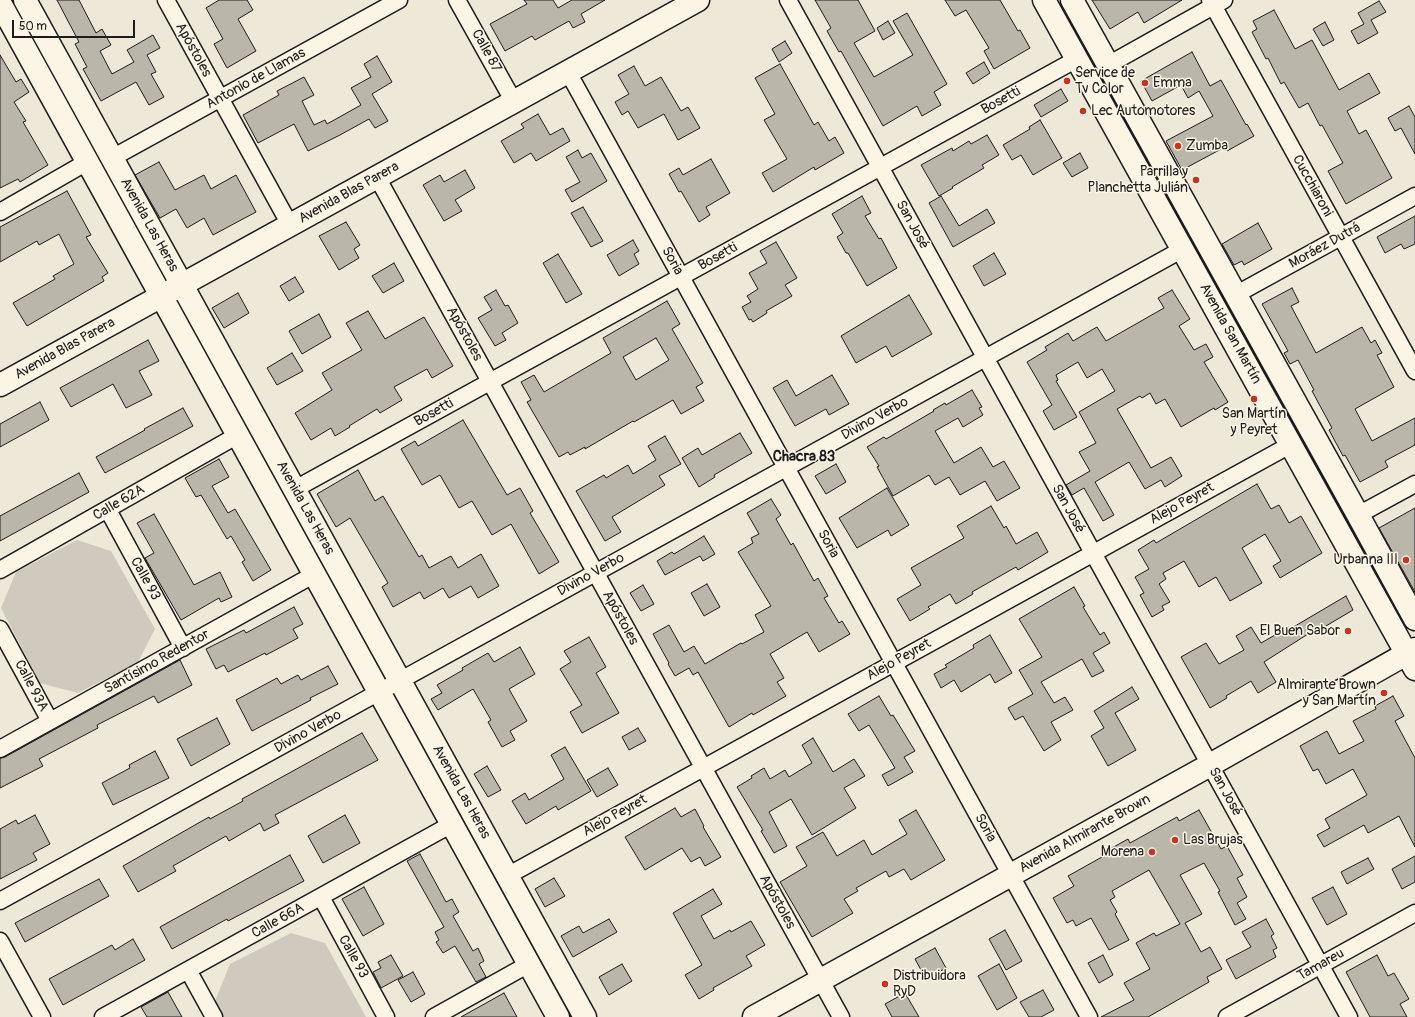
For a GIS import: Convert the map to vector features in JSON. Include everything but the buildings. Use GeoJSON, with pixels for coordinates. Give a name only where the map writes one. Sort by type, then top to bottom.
{"type":"FeatureCollection","features":[{"type":"Feature","properties":{"kind":"main road","name":"Avenida Las Heras"},"geometry":{"type":"LineString","coordinates":[[25,0],[585,1017]]}},
{"type":"Feature","properties":{"kind":"main road","name":"Avenida Blas Parera"},"geometry":{"type":"LineString","coordinates":[[0,385],[698,0]]}},
{"type":"Feature","properties":{"kind":"main road","name":"Avenida San Martín"},"geometry":{"type":"LineString","coordinates":[[1044,0],[1290,445],[1412,657]]}},
{"type":"Feature","properties":{"kind":"main road","name":"Avenida San Martín"},"geometry":{"type":"LineString","coordinates":[[1072,0],[1415,619]]}},
{"type":"Feature","properties":{"kind":"main road","name":"Avenida Las Heras"},"geometry":{"type":"LineString","coordinates":[[0,3],[6,26],[87,162],[558,1017]]}},
{"type":"Feature","properties":{"kind":"main road","name":"Avenida Almirante Brown"},"geometry":{"type":"LineString","coordinates":[[754,1017],[1210,765],[1412,657]]}},
{"type":"Feature","properties":{"kind":"street","name":"Apóstoles"},"geometry":{"type":"LineString","coordinates":[[166,0],[290,225]]}},
{"type":"Feature","properties":{"kind":"street","name":"Antonio de Llamas"},"geometry":{"type":"LineString","coordinates":[[112,158],[399,0]]}},
{"type":"Feature","properties":{"kind":"street","name":"Calle 87"},"geometry":{"type":"LineString","coordinates":[[457,0],[514,102]]}},
{"type":"Feature","properties":{"kind":"street","name":"San José"},"geometry":{"type":"LineString","coordinates":[[788,0],[1349,1017]]}},
{"type":"Feature","properties":{"kind":"street"},"geometry":{"type":"LineString","coordinates":[[1108,65],[1216,2]]}},
{"type":"Feature","properties":{"kind":"street","name":"Cucchiaroni"},"geometry":{"type":"LineString","coordinates":[[1216,2],[1341,237],[1415,371]]}},
{"type":"Feature","properties":{"kind":"street","name":"Bosetti"},"geometry":{"type":"LineString","coordinates":[[295,489],[1077,59]]}},
{"type":"Feature","properties":{"kind":"street","name":"Soria"},"geometry":{"type":"LineString","coordinates":[[568,72],[1089,1017]]}},
{"type":"Feature","properties":{"kind":"street"},"geometry":{"type":"LineString","coordinates":[[0,212],[87,162]]}},
{"type":"Feature","properties":{"kind":"street","name":"Apóstoles"},"geometry":{"type":"LineString","coordinates":[[377,177],[841,1017]]}},
{"type":"Feature","properties":{"kind":"street","name":"Moráez Dutrá"},"geometry":{"type":"LineString","coordinates":[[1235,295],[1415,196]]}},
{"type":"Feature","properties":{"kind":"street","name":"Divino Verbo"},"geometry":{"type":"LineString","coordinates":[[0,901],[1183,249]]}},
{"type":"Feature","properties":{"kind":"street","name":"Calle 62A"},"geometry":{"type":"LineString","coordinates":[[0,570],[238,435]]}},
{"type":"Feature","properties":{"kind":"street","name":"Alejo Peyret"},"geometry":{"type":"LineString","coordinates":[[507,876],[1290,445]]}},
{"type":"Feature","properties":{"kind":"street"},"geometry":{"type":"LineString","coordinates":[[1358,514],[1415,484]]}},
{"type":"Feature","properties":{"kind":"street","name":"Calle 93"},"geometry":{"type":"LineString","coordinates":[[108,510],[183,648]]}},
{"type":"Feature","properties":{"kind":"street","name":"Santísimo Redentor"},"geometry":{"type":"LineString","coordinates":[[0,749],[315,574]]}},
{"type":"Feature","properties":{"kind":"street","name":"Calle 93A"},"geometry":{"type":"LineString","coordinates":[[0,629],[50,721]]}},
{"type":"Feature","properties":{"kind":"street","name":"Calle 66A"},"geometry":{"type":"LineString","coordinates":[[103,1017],[452,824]]}},
{"type":"Feature","properties":{"kind":"street","name":"Calle 93"},"geometry":{"type":"LineString","coordinates":[[320,897],[386,1017]]}},
{"type":"Feature","properties":{"kind":"street","name":"Tamareu"},"geometry":{"type":"LineString","coordinates":[[1228,1017],[1415,913]]}},
{"type":"Feature","properties":{"kind":"street"},"geometry":{"type":"LineString","coordinates":[[0,941],[42,1017]]}},
{"type":"Feature","properties":{"kind":"street"},"geometry":{"type":"LineString","coordinates":[[434,1017],[529,964]]}},
{"type":"Feature","properties":{"kind":"street"},"geometry":{"type":"LineString","coordinates":[[188,970],[214,1017]]}},
{"type":"Feature","properties":{"kind":"shaded area"},"geometry":{"type":"Polygon","coordinates":[[[77,540],[111,551],[155,629],[138,662],[78,693],[40,683],[1,608],[16,572],[77,540]]]}},
{"type":"Feature","properties":{"kind":"shaded area"},"geometry":{"type":"Polygon","coordinates":[[[291,933],[325,943],[366,1017],[223,1017],[215,1001],[230,964],[291,933]]]}},
{"type":"Feature","properties":{"kind":"place","name":"Service de Tv Color"},"geometry":{"type":"Point","coordinates":[1067,81]}},
{"type":"Feature","properties":{"kind":"place","name":"Emma"},"geometry":{"type":"Point","coordinates":[1145,83]}},
{"type":"Feature","properties":{"kind":"place","name":"Lec Automotores"},"geometry":{"type":"Point","coordinates":[1083,111]}},
{"type":"Feature","properties":{"kind":"place","name":"Zumba"},"geometry":{"type":"Point","coordinates":[1178,146]}},
{"type":"Feature","properties":{"kind":"place","name":"Parrilla y Planchetta Julián"},"geometry":{"type":"Point","coordinates":[1196,180]}},
{"type":"Feature","properties":{"kind":"place","name":"San Martín y Peyret"},"geometry":{"type":"Point","coordinates":[1254,399]}},
{"type":"Feature","properties":{"kind":"place","name":"Urbanna III"},"geometry":{"type":"Point","coordinates":[1406,560]}},
{"type":"Feature","properties":{"kind":"place","name":"El Buen Sabor"},"geometry":{"type":"Point","coordinates":[1348,631]}},
{"type":"Feature","properties":{"kind":"place","name":"Almirante Brown y San Martín"},"geometry":{"type":"Point","coordinates":[1384,693]}},
{"type":"Feature","properties":{"kind":"place","name":"Las Brujas"},"geometry":{"type":"Point","coordinates":[1175,840]}},
{"type":"Feature","properties":{"kind":"place","name":"Morena"},"geometry":{"type":"Point","coordinates":[1152,852]}},
{"type":"Feature","properties":{"kind":"place","name":"Distribuidora RyD"},"geometry":{"type":"Point","coordinates":[885,984]}},
{"type":"Feature","properties":{"kind":"district","name":"Chacra 83"},"geometry":{"type":"Point","coordinates":[804,457]}}]}
